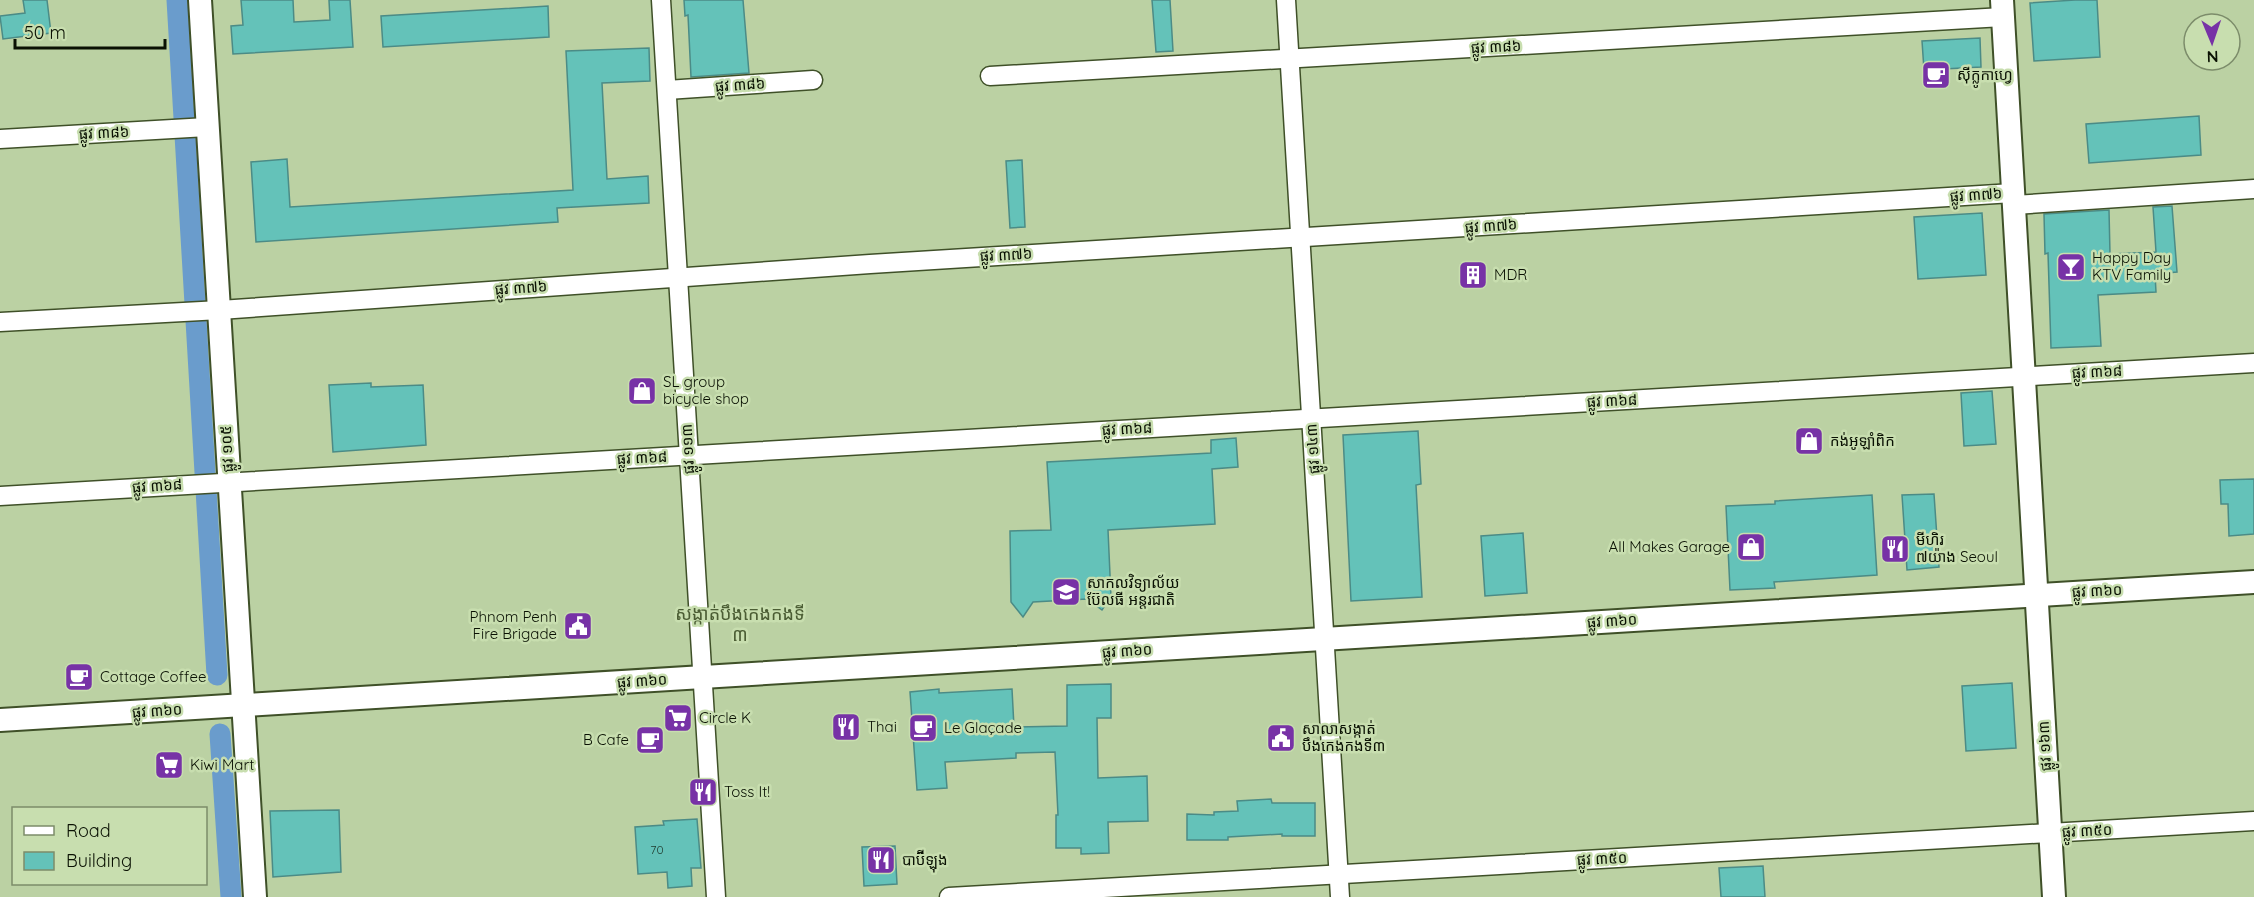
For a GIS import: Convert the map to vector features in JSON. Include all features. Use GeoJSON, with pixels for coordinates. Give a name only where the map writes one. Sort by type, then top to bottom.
{"type":"FeatureCollection","features":[{"type":"Feature","properties":{"kind":"street","name":"ផ្លូវ ១០៥"},"geometry":{"type":"LineString","coordinates":[[200,0],[202,127],[236,706],[255,897]]}},
{"type":"Feature","properties":{"kind":"street","name":"ផ្លូវ ១១៣"},"geometry":{"type":"LineString","coordinates":[[661,0],[716,897]]}},
{"type":"Feature","properties":{"kind":"street","name":"ផ្លូវ ១៤៣"},"geometry":{"type":"LineString","coordinates":[[1286,0],[1340,897]]}},
{"type":"Feature","properties":{"kind":"street","name":"ផ្លូវ ៣៨៦"},"geometry":{"type":"LineString","coordinates":[[990,76],[1289,59],[2002,9]]}},
{"type":"Feature","properties":{"kind":"street","name":"ផ្លូវ ១៦៣"},"geometry":{"type":"LineString","coordinates":[[2002,9],[2054,897]]}},
{"type":"Feature","properties":{"kind":"street","name":"ផ្លូវ ៣៨៦"},"geometry":{"type":"LineString","coordinates":[[667,90],[813,80]]}},
{"type":"Feature","properties":{"kind":"street","name":"ផ្លូវ ៣៨៦"},"geometry":{"type":"LineString","coordinates":[[0,139],[202,127]]}},
{"type":"Feature","properties":{"kind":"street","name":"ផ្លូវ ៣៧៦"},"geometry":{"type":"LineString","coordinates":[[0,322],[213,311],[678,276],[1300,238],[2013,199],[2254,189]]}},
{"type":"Feature","properties":{"kind":"street","name":"ផ្លូវ ៣៦៨"},"geometry":{"type":"LineString","coordinates":[[0,496],[2254,363]]}},
{"type":"Feature","properties":{"kind":"street","name":"ផ្លូវ ៣៦០"},"geometry":{"type":"LineString","coordinates":[[0,720],[2254,582]]}},
{"type":"Feature","properties":{"kind":"street","name":"ផ្លូវ ៣៥០"},"geometry":{"type":"LineString","coordinates":[[949,897],[999,896],[2254,821]]}},
{"type":"Feature","properties":{"kind":"building"},"geometry":{"type":"Polygon","coordinates":[[[23,0],[47,0],[51,33],[3,39],[0,16],[25,13],[23,0]]]}},
{"type":"Feature","properties":{"kind":"building"},"geometry":{"type":"Polygon","coordinates":[[[241,0],[293,0],[294,22],[330,20],[329,0],[350,0],[353,47],[233,54],[231,26],[243,25],[241,0]]]}},
{"type":"Feature","properties":{"kind":"building"},"geometry":{"type":"Polygon","coordinates":[[[684,0],[743,0],[749,73],[691,77],[688,15],[685,16],[684,0]]]}},
{"type":"Feature","properties":{"kind":"building"},"geometry":{"type":"Polygon","coordinates":[[[1152,0],[1170,0],[1173,51],[1156,52],[1152,0]]]}},
{"type":"Feature","properties":{"kind":"building"},"geometry":{"type":"Polygon","coordinates":[[[2097,0],[2100,57],[2034,61],[2030,3],[2097,0]]]}},
{"type":"Feature","properties":{"kind":"building"},"geometry":{"type":"Polygon","coordinates":[[[548,6],[549,37],[383,47],[381,16],[548,6]]]}},
{"type":"Feature","properties":{"kind":"building"},"geometry":{"type":"Polygon","coordinates":[[[1980,38],[1981,67],[1924,70],[1922,41],[1980,38]]]}},
{"type":"Feature","properties":{"kind":"building"},"geometry":{"type":"Polygon","coordinates":[[[649,48],[650,81],[602,83],[607,179],[648,176],[649,203],[557,208],[558,222],[256,242],[251,162],[287,159],[290,207],[573,190],[566,51],[649,48]]]}},
{"type":"Feature","properties":{"kind":"building"},"geometry":{"type":"Polygon","coordinates":[[[2199,116],[2201,155],[2089,163],[2086,124],[2199,116]]]}},
{"type":"Feature","properties":{"kind":"building"},"geometry":{"type":"Polygon","coordinates":[[[1022,160],[1025,227],[1010,228],[1006,161],[1022,160]]]}},
{"type":"Feature","properties":{"kind":"building"},"geometry":{"type":"Polygon","coordinates":[[[2172,206],[2177,272],[2155,274],[2156,292],[2098,295],[2101,346],[2051,348],[2048,253],[2045,254],[2044,214],[2109,210],[2110,254],[2156,252],[2153,207],[2172,206]]]}},
{"type":"Feature","properties":{"kind":"building"},"geometry":{"type":"Polygon","coordinates":[[[1982,213],[1986,275],[1918,279],[1914,217],[1982,213]]]}},
{"type":"Feature","properties":{"kind":"building"},"geometry":{"type":"Polygon","coordinates":[[[371,383],[371,387],[423,385],[426,445],[333,452],[329,385],[371,383]]]}},
{"type":"Feature","properties":{"kind":"building"},"geometry":{"type":"Polygon","coordinates":[[[1992,391],[1996,444],[1964,446],[1961,393],[1992,391]]]}},
{"type":"Feature","properties":{"kind":"building"},"geometry":{"type":"Polygon","coordinates":[[[1418,431],[1421,484],[1416,485],[1422,597],[1351,601],[1343,435],[1418,431]]]}},
{"type":"Feature","properties":{"kind":"building"},"geometry":{"type":"Polygon","coordinates":[[[1236,438],[1238,467],[1212,469],[1215,524],[1108,530],[1111,597],[1102,610],[1087,599],[1033,602],[1023,617],[1011,602],[1010,531],[1051,530],[1047,462],[1211,453],[1211,440],[1236,438]]]}},
{"type":"Feature","properties":{"kind":"building"},"geometry":{"type":"Polygon","coordinates":[[[2254,479],[2254,534],[2229,536],[2228,504],[2221,504],[2220,480],[2254,479]]]}},
{"type":"Feature","properties":{"kind":"building"},"geometry":{"type":"Polygon","coordinates":[[[1934,494],[1939,567],[1907,570],[1902,495],[1934,494]]]}},
{"type":"Feature","properties":{"kind":"building"},"geometry":{"type":"Polygon","coordinates":[[[1872,495],[1877,575],[1774,582],[1775,588],[1730,590],[1726,506],[1872,495]]]}},
{"type":"Feature","properties":{"kind":"building"},"geometry":{"type":"Polygon","coordinates":[[[1523,533],[1527,593],[1485,596],[1481,536],[1523,533]]]}},
{"type":"Feature","properties":{"kind":"building"},"geometry":{"type":"Polygon","coordinates":[[[2012,683],[2016,748],[1966,751],[1962,686],[2012,683]]]}},
{"type":"Feature","properties":{"kind":"building"},"geometry":{"type":"Polygon","coordinates":[[[1111,684],[1111,718],[1097,718],[1098,778],[1147,776],[1148,821],[1108,822],[1109,853],[1081,854],[1081,848],[1056,848],[1056,815],[1058,815],[1055,752],[1016,753],[1016,758],[945,762],[947,788],[917,790],[910,692],[939,689],[939,693],[1012,689],[1014,727],[1067,726],[1067,685],[1111,684]]]}},
{"type":"Feature","properties":{"kind":"building"},"geometry":{"type":"Polygon","coordinates":[[[1271,799],[1272,803],[1315,803],[1315,836],[1282,836],[1282,834],[1228,837],[1228,840],[1187,840],[1187,814],[1214,815],[1214,812],[1238,811],[1237,801],[1271,799]]]}},
{"type":"Feature","properties":{"kind":"building"},"geometry":{"type":"Polygon","coordinates":[[[339,810],[341,872],[273,877],[270,811],[339,810]]]}},
{"type":"Feature","properties":{"kind":"building"},"geometry":{"type":"Polygon","coordinates":[[[697,819],[701,868],[691,868],[692,886],[668,888],[667,872],[638,874],[635,827],[664,825],[663,821],[697,819]]]}},
{"type":"Feature","properties":{"kind":"building"},"geometry":{"type":"Polygon","coordinates":[[[895,846],[897,884],[864,886],[862,847],[895,846]]]}},
{"type":"Feature","properties":{"kind":"building"},"geometry":{"type":"Polygon","coordinates":[[[1763,866],[1765,897],[1721,897],[1719,868],[1763,866]]]}},
{"type":"Feature","properties":{"kind":"waterway"},"geometry":{"type":"LineString","coordinates":[[177,0],[217,675]]}},
{"type":"Feature","properties":{"kind":"waterway"},"geometry":{"type":"LineString","coordinates":[[220,734],[231,897]]}},
{"type":"Feature","properties":{"kind":"place","name":"ស៊ីក្លូកាហ្វេ"},"geometry":{"type":"Point","coordinates":[1936,75]}},
{"type":"Feature","properties":{"kind":"place","name":"Happy Day KTV Family"},"geometry":{"type":"Point","coordinates":[2071,267]}},
{"type":"Feature","properties":{"kind":"place","name":"MDR"},"geometry":{"type":"Point","coordinates":[1473,275]}},
{"type":"Feature","properties":{"kind":"place","name":"SL group bicycle shop"},"geometry":{"type":"Point","coordinates":[642,391]}},
{"type":"Feature","properties":{"kind":"place","name":"កង់អូឡាំពិក"},"geometry":{"type":"Point","coordinates":[1809,441]}},
{"type":"Feature","properties":{"kind":"place","name":"All Makes Garage"},"geometry":{"type":"Point","coordinates":[1751,547]}},
{"type":"Feature","properties":{"kind":"place","name":"មីហិរ ៧យ៉ាង Seoul"},"geometry":{"type":"Point","coordinates":[1895,549]}},
{"type":"Feature","properties":{"kind":"place","name":"សាកលវិទ្យាល័យ ប៊ែលធី អន្តរជាតិ"},"geometry":{"type":"Point","coordinates":[1066,592]}},
{"type":"Feature","properties":{"kind":"place","name":"Phnom Penh Fire Brigade"},"geometry":{"type":"Point","coordinates":[578,626]}},
{"type":"Feature","properties":{"kind":"place","name":"Cottage Coffee"},"geometry":{"type":"Point","coordinates":[79,677]}},
{"type":"Feature","properties":{"kind":"place","name":"Circle K"},"geometry":{"type":"Point","coordinates":[678,718]}},
{"type":"Feature","properties":{"kind":"place","name":"Thai"},"geometry":{"type":"Point","coordinates":[846,727]}},
{"type":"Feature","properties":{"kind":"place","name":"Le Glaçade"},"geometry":{"type":"Point","coordinates":[923,728]}},
{"type":"Feature","properties":{"kind":"place","name":"សាលាសង្កាត់ បឹងកេងកងទី៣"},"geometry":{"type":"Point","coordinates":[1281,738]}},
{"type":"Feature","properties":{"kind":"place","name":"B Cafe"},"geometry":{"type":"Point","coordinates":[650,740]}},
{"type":"Feature","properties":{"kind":"place","name":"Kiwi Mart"},"geometry":{"type":"Point","coordinates":[169,765]}},
{"type":"Feature","properties":{"kind":"place","name":"Toss It!"},"geometry":{"type":"Point","coordinates":[703,792]}},
{"type":"Feature","properties":{"kind":"place","name":"បាប៊ីឡុង"},"geometry":{"type":"Point","coordinates":[881,860]}},
{"type":"Feature","properties":{"kind":"district","name":"សង្កាត់បឹងកេងកងទី ៣"},"geometry":{"type":"Point","coordinates":[740,624]}}]}
